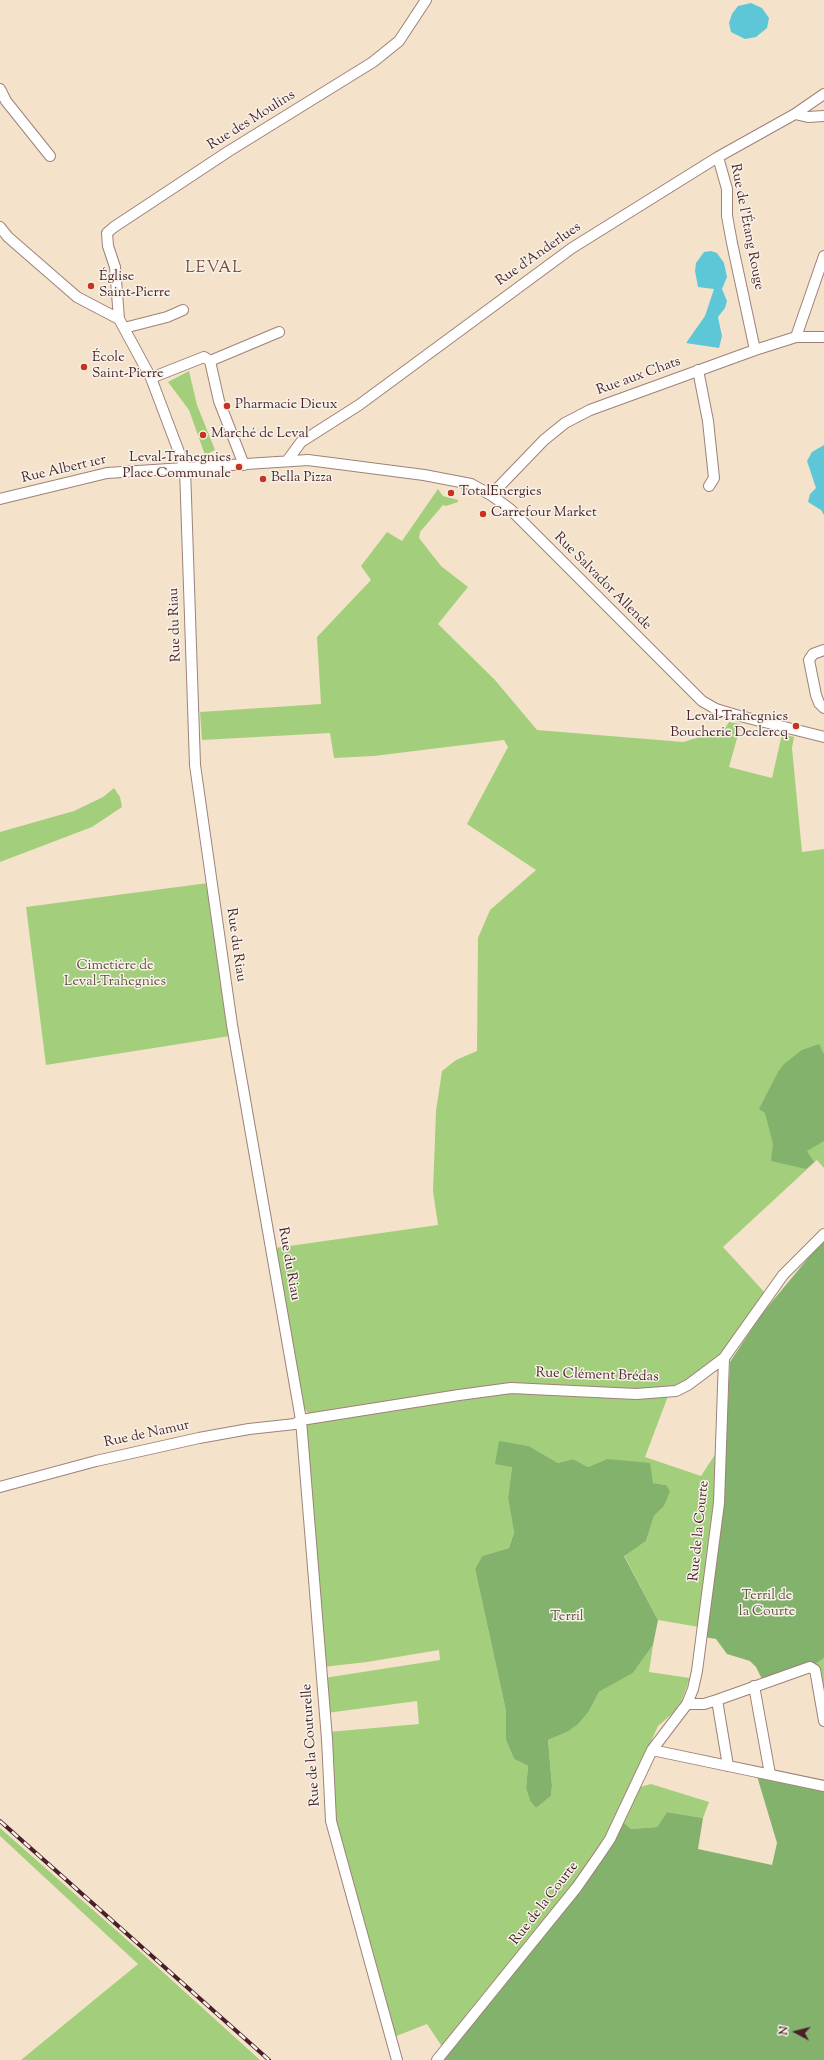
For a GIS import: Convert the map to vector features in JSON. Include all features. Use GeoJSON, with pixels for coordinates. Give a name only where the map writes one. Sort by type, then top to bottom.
{"type":"FeatureCollection","features":[{"type":"Feature","properties":{"kind":"street","name":"Rue des Moulins"},"geometry":{"type":"LineString","coordinates":[[121,324],[115,267],[108,246],[107,233],[229,151],[373,62],[399,41],[426,0]]}},
{"type":"Feature","properties":{"kind":"street"},"geometry":{"type":"LineString","coordinates":[[0,89],[3,102],[50,156]]}},
{"type":"Feature","properties":{"kind":"street","name":"Rue d'Anderlues"},"geometry":{"type":"LineString","coordinates":[[287,461],[301,442],[359,405],[572,248],[718,157],[795,114],[824,94]]}},
{"type":"Feature","properties":{"kind":"street"},"geometry":{"type":"LineString","coordinates":[[795,114],[808,117],[824,116]]}},
{"type":"Feature","properties":{"kind":"street","name":"Rue de l'Étang Rouge"},"geometry":{"type":"LineString","coordinates":[[718,157],[727,189],[728,216],[732,243],[755,350]]}},
{"type":"Feature","properties":{"kind":"street"},"geometry":{"type":"LineString","coordinates":[[0,227],[8,237],[77,297],[121,324],[167,317],[183,310]]}},
{"type":"Feature","properties":{"kind":"street"},"geometry":{"type":"LineString","coordinates":[[796,337],[824,256]]}},
{"type":"Feature","properties":{"kind":"street","name":"Rue du Riau"},"geometry":{"type":"LineString","coordinates":[[121,324],[151,378],[185,468],[195,765],[231,1019],[301,1420]]}},
{"type":"Feature","properties":{"kind":"street"},"geometry":{"type":"LineString","coordinates":[[151,378],[204,357],[210,360],[279,332]]}},
{"type":"Feature","properties":{"kind":"street","name":"Rue aux Chats"},"geometry":{"type":"LineString","coordinates":[[491,495],[544,440],[564,423],[590,410],[698,370],[796,337],[824,337]]}},
{"type":"Feature","properties":{"kind":"street"},"geometry":{"type":"LineString","coordinates":[[210,360],[219,401],[244,465]]}},
{"type":"Feature","properties":{"kind":"street"},"geometry":{"type":"LineString","coordinates":[[698,370],[708,421],[714,478],[709,486]]}},
{"type":"Feature","properties":{"kind":"street","name":"Rue Salvador Allende"},"geometry":{"type":"LineString","coordinates":[[185,468],[308,460],[424,475],[471,484],[491,495],[510,509],[702,701],[716,709],[736,715],[824,737]]}},
{"type":"Feature","properties":{"kind":"street","name":"Rue Albert 1er"},"geometry":{"type":"LineString","coordinates":[[2,501],[107,473],[185,468]]}},
{"type":"Feature","properties":{"kind":"street"},"geometry":{"type":"LineString","coordinates":[[824,650],[813,654],[809,660],[816,695],[819,703],[824,708]]}},
{"type":"Feature","properties":{"kind":"street","name":"Rue Clément Brédas"},"geometry":{"type":"LineString","coordinates":[[301,1420],[510,1388],[636,1394],[676,1391],[688,1385],[724,1358],[783,1275],[824,1234]]}},
{"type":"Feature","properties":{"kind":"street","name":"Rue de la Courte"},"geometry":{"type":"LineString","coordinates":[[438,2060],[577,1887],[600,1854],[619,1820],[652,1750],[687,1704],[693,1689],[697,1671],[718,1510],[724,1358]]}},
{"type":"Feature","properties":{"kind":"street","name":"Rue de Namur"},"geometry":{"type":"LineString","coordinates":[[0,1487],[96,1460],[249,1429],[295,1424],[301,1420]]}},
{"type":"Feature","properties":{"kind":"street","name":"Rue de la Couturelle"},"geometry":{"type":"LineString","coordinates":[[301,1420],[327,1739],[331,1821],[397,2060]]}},
{"type":"Feature","properties":{"kind":"street"},"geometry":{"type":"LineString","coordinates":[[687,1704],[704,1704],[805,1668],[813,1668],[816,1675],[824,1721]]}},
{"type":"Feature","properties":{"kind":"street"},"geometry":{"type":"LineString","coordinates":[[754,1686],[770,1774]]}},
{"type":"Feature","properties":{"kind":"street"},"geometry":{"type":"LineString","coordinates":[[717,1700],[728,1766]]}},
{"type":"Feature","properties":{"kind":"street"},"geometry":{"type":"LineString","coordinates":[[652,1750],[824,1786]]}},
{"type":"Feature","properties":{"kind":"green space"},"geometry":{"type":"Polygon","coordinates":[[[189,371],[197,405],[215,450],[205,455],[189,410],[168,382],[189,371]]]}},
{"type":"Feature","properties":{"kind":"green space"},"geometry":{"type":"Polygon","coordinates":[[[438,489],[443,496],[458,500],[458,502],[446,506],[443,505],[420,532],[419,538],[441,566],[468,587],[438,624],[495,680],[537,730],[683,742],[724,730],[729,722],[741,724],[729,767],[772,778],[782,734],[794,737],[792,748],[802,852],[824,849],[824,1168],[817,1160],[723,1247],[766,1294],[725,1352],[685,1383],[657,1391],[511,1385],[309,1414],[303,1407],[275,1248],[438,1225],[433,1191],[436,1111],[442,1071],[456,1060],[477,1051],[478,938],[490,910],[536,870],[467,824],[508,747],[504,740],[374,756],[334,758],[330,733],[202,740],[200,712],[321,704],[317,637],[371,580],[361,566],[387,532],[402,541],[438,489]]]}},
{"type":"Feature","properties":{"kind":"green space"},"geometry":{"type":"Polygon","coordinates":[[[114,788],[120,797],[122,807],[92,827],[0,862],[0,832],[74,811],[103,797],[114,788]]]}},
{"type":"Feature","properties":{"kind":"green space","name":"Cimetière de Leval-Trahegnies"},"geometry":{"type":"Polygon","coordinates":[[[208,883],[230,1036],[46,1065],[26,907],[208,883]]]}},
{"type":"Feature","properties":{"kind":"green space"},"geometry":{"type":"Polygon","coordinates":[[[819,1044],[824,1054],[824,1141],[807,1151],[814,1162],[806,1169],[771,1161],[773,1144],[765,1113],[759,1109],[778,1072],[784,1064],[802,1050],[819,1044]]]}},
{"type":"Feature","properties":{"kind":"green space","name":"Terril de la Courte"},"geometry":{"type":"Polygon","coordinates":[[[824,1239],[824,1658],[814,1665],[763,1681],[756,1667],[750,1661],[727,1654],[716,1639],[704,1637],[723,1504],[730,1362],[761,1315],[824,1239]]]}},
{"type":"Feature","properties":{"kind":"green space"},"geometry":{"type":"Polygon","coordinates":[[[505,1391],[668,1396],[645,1457],[701,1476],[718,1450],[716,1493],[699,1627],[658,1620],[624,1555],[646,1541],[654,1516],[664,1506],[666,1485],[653,1483],[607,1459],[588,1467],[573,1459],[558,1463],[529,1446],[499,1442],[512,1467],[508,1498],[514,1531],[509,1548],[482,1556],[475,1569],[506,1711],[506,1740],[514,1759],[528,1766],[526,1788],[530,1801],[536,1808],[551,1796],[552,1786],[548,1740],[567,1732],[589,1711],[599,1692],[633,1673],[653,1645],[649,1672],[690,1678],[681,1702],[673,1713],[658,1726],[608,1836],[576,1883],[443,2048],[427,2024],[394,2037],[336,1834],[329,1732],[419,1724],[417,1701],[327,1713],[324,1678],[440,1660],[439,1650],[367,1662],[323,1667],[306,1426],[308,1423],[505,1391]]]}},
{"type":"Feature","properties":{"kind":"green space","name":"Terril"},"geometry":{"type":"Polygon","coordinates":[[[499,1441],[529,1446],[558,1463],[573,1459],[588,1467],[607,1459],[650,1463],[653,1483],[666,1485],[670,1491],[664,1506],[654,1516],[646,1541],[624,1556],[658,1620],[653,1645],[633,1673],[599,1692],[589,1711],[578,1724],[567,1732],[548,1740],[552,1786],[551,1796],[536,1808],[530,1801],[526,1788],[528,1766],[514,1759],[506,1740],[506,1711],[475,1569],[482,1556],[509,1548],[514,1532],[508,1498],[512,1467],[495,1464],[499,1441]]]}},
{"type":"Feature","properties":{"kind":"green space"},"geometry":{"type":"Polygon","coordinates":[[[824,1658],[824,1704],[814,1665],[824,1658]]]}},
{"type":"Feature","properties":{"kind":"green space"},"geometry":{"type":"Polygon","coordinates":[[[757,1776],[824,1791],[824,2060],[441,2060],[623,1822],[631,1829],[657,1827],[667,1812],[703,1818],[698,1849],[772,1865],[777,1843],[757,1776]]]}},
{"type":"Feature","properties":{"kind":"green space"},"geometry":{"type":"Polygon","coordinates":[[[651,1784],[709,1802],[703,1818],[667,1812],[657,1827],[631,1829],[623,1822],[640,1787],[651,1784]]]}},
{"type":"Feature","properties":{"kind":"green space"},"geometry":{"type":"Polygon","coordinates":[[[0,1828],[260,2060],[21,2060],[138,1964],[0,1836],[0,1828]]]}},
{"type":"Feature","properties":{"kind":"water"},"geometry":{"type":"Polygon","coordinates":[[[751,3],[762,8],[769,18],[767,28],[756,37],[745,39],[731,32],[729,23],[732,14],[738,6],[751,3]]]}},
{"type":"Feature","properties":{"kind":"water"},"geometry":{"type":"Polygon","coordinates":[[[711,251],[717,253],[724,263],[727,277],[722,289],[727,301],[725,308],[718,317],[722,336],[719,348],[686,343],[705,316],[714,289],[698,287],[695,271],[696,263],[704,252],[711,251]]]}},
{"type":"Feature","properties":{"kind":"water"},"geometry":{"type":"Polygon","coordinates":[[[824,445],[824,515],[821,510],[808,502],[810,494],[816,488],[807,461],[812,452],[824,445]]]}},
{"type":"Feature","properties":{"kind":"railway"},"geometry":{"type":"LineString","coordinates":[[0,1821],[269,2060]]}},
{"type":"Feature","properties":{"kind":"place","name":"Église Saint-Pierre"},"geometry":{"type":"Point","coordinates":[91,286]}},
{"type":"Feature","properties":{"kind":"place","name":"École Saint-Pierre"},"geometry":{"type":"Point","coordinates":[84,367]}},
{"type":"Feature","properties":{"kind":"place","name":"Pharmacie Dieux"},"geometry":{"type":"Point","coordinates":[227,406]}},
{"type":"Feature","properties":{"kind":"place","name":"Marché de Leval"},"geometry":{"type":"Point","coordinates":[203,435]}},
{"type":"Feature","properties":{"kind":"place","name":"Leval-Trahegnies Place Communale"},"geometry":{"type":"Point","coordinates":[239,467]}},
{"type":"Feature","properties":{"kind":"place","name":"Bella Pizza"},"geometry":{"type":"Point","coordinates":[263,479]}},
{"type":"Feature","properties":{"kind":"place","name":"TotalEnergies"},"geometry":{"type":"Point","coordinates":[451,493]}},
{"type":"Feature","properties":{"kind":"place","name":"Carrefour Market"},"geometry":{"type":"Point","coordinates":[483,514]}},
{"type":"Feature","properties":{"kind":"place","name":"Leval-Trahegnies Boucherie Declercq"},"geometry":{"type":"Point","coordinates":[796,726]}},
{"type":"Feature","properties":{"kind":"district","name":"LEVAL"},"geometry":{"type":"Point","coordinates":[214,269]}}]}
